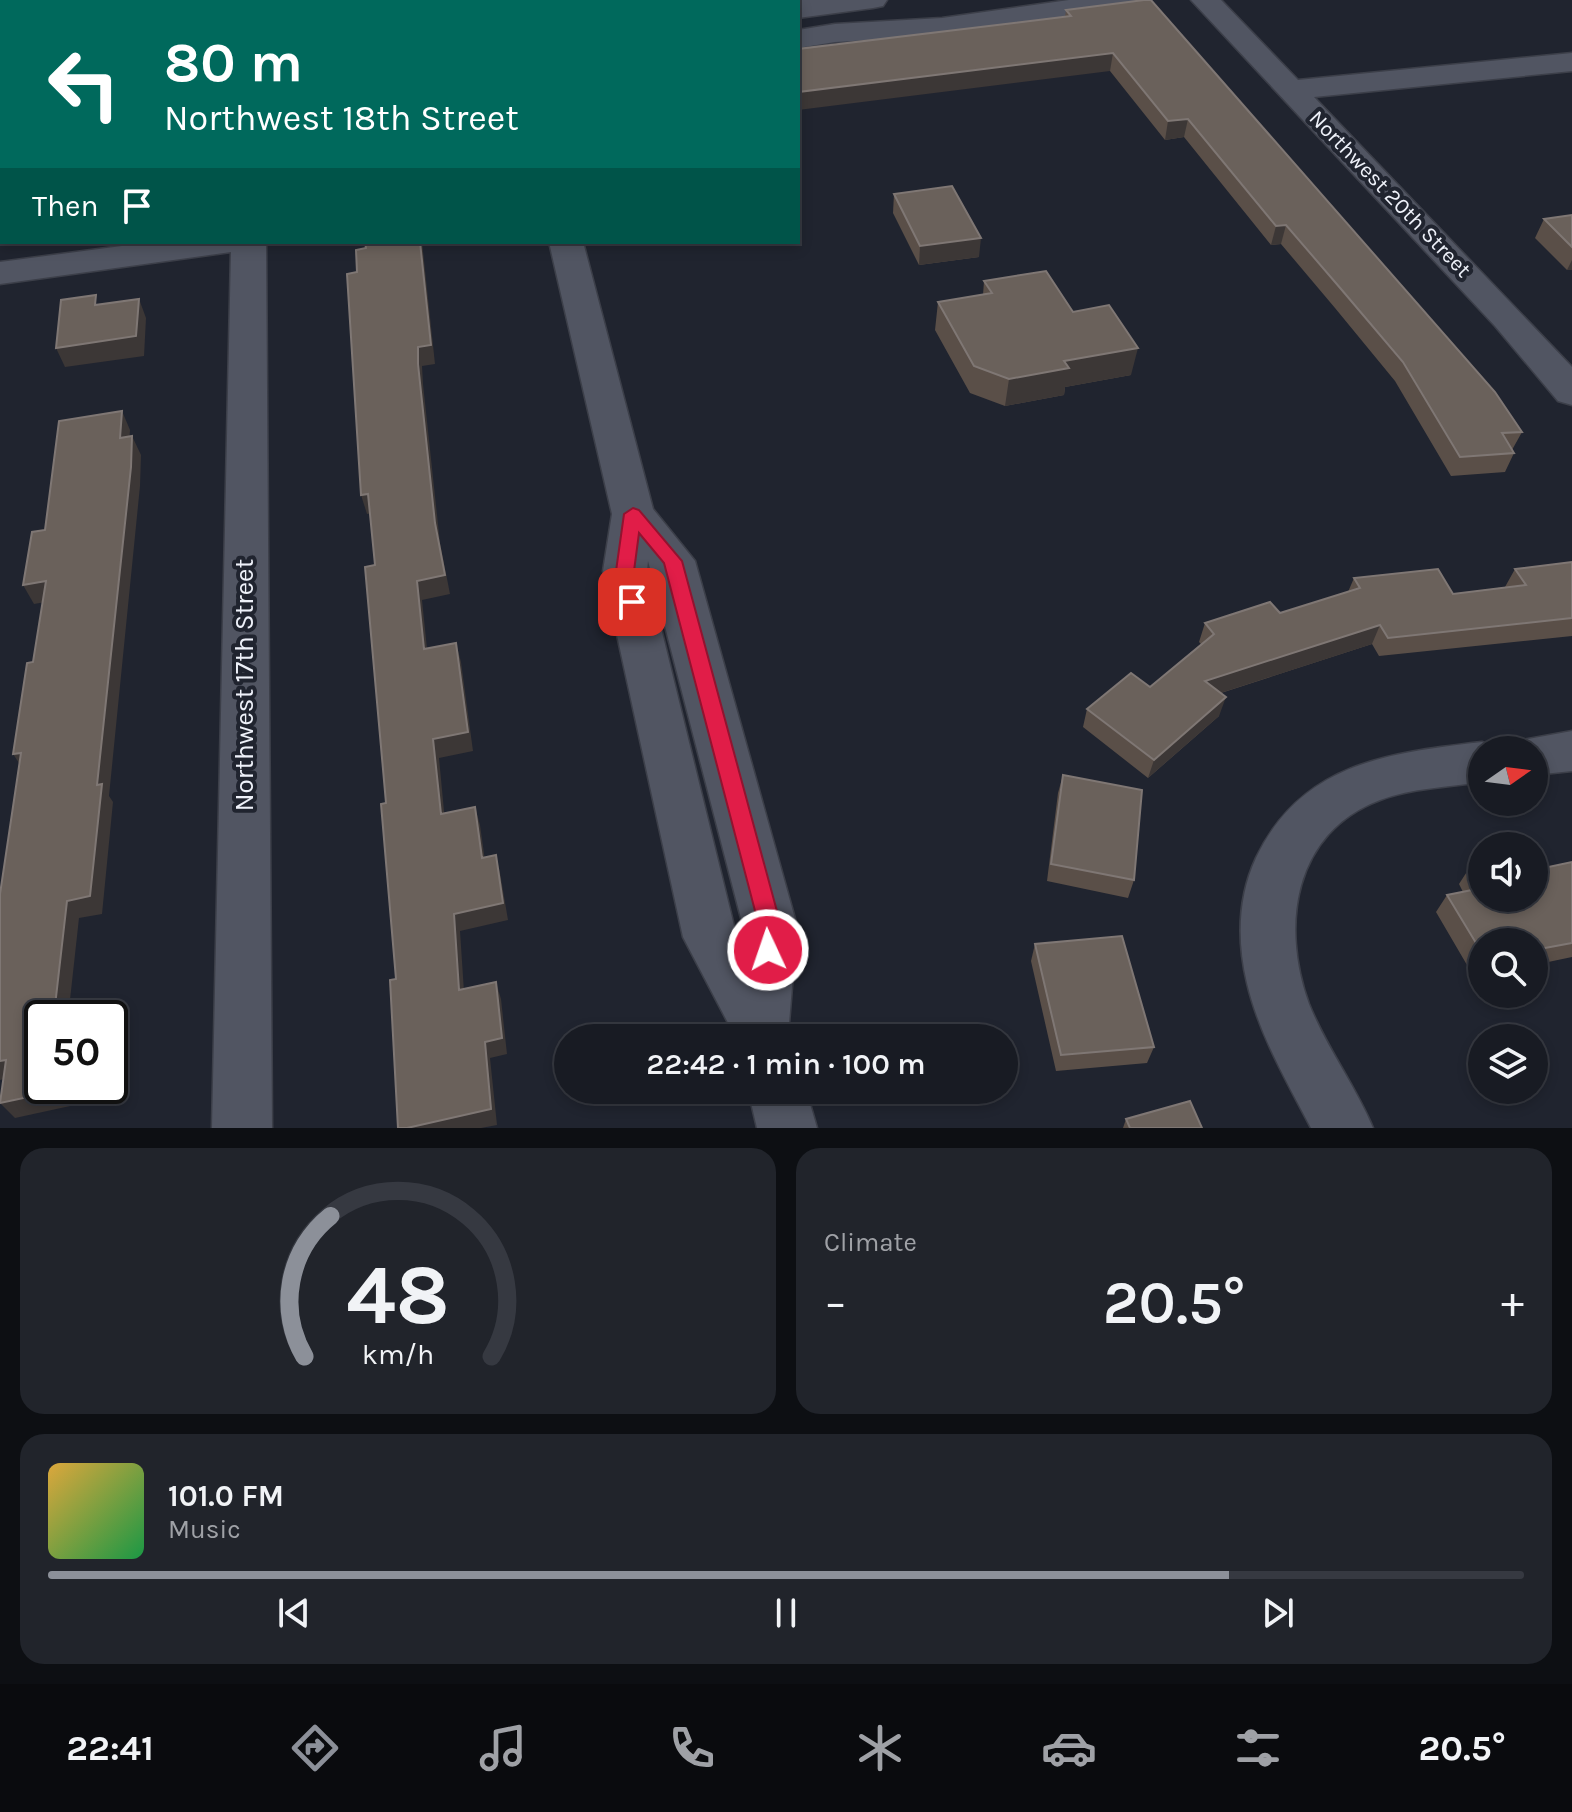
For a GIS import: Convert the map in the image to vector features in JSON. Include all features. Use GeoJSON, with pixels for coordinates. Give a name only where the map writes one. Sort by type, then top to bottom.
{"type":"FeatureCollection","features":[{"type":"Feature","properties":{"kind":"street"},"geometry":{"type":"LineString","coordinates":[[800,9],[873,0]]}},
{"type":"Feature","properties":{"kind":"street"},"geometry":{"type":"LineString","coordinates":[[800,39],[844,32],[942,27],[1013,7],[1127,0]]}},
{"type":"Feature","properties":{"kind":"street","name":"Northwest 20th Street"},"geometry":{"type":"LineString","coordinates":[[1205,0],[1534,347],[1572,392]]}},
{"type":"Feature","properties":{"kind":"street"},"geometry":{"type":"LineString","coordinates":[[1292,90],[1465,70],[1572,62]]}},
{"type":"Feature","properties":{"kind":"street"},"geometry":{"type":"LineString","coordinates":[[0,273],[216,244]]}},
{"type":"Feature","properties":{"kind":"street","name":"Northwest 17th Street"},"geometry":{"type":"LineString","coordinates":[[242,1128],[249,244]]}},
{"type":"Feature","properties":{"kind":"street"},"geometry":{"type":"LineString","coordinates":[[566,244],[633,514],[625,571],[710,937],[760,1024]]}},
{"type":"Feature","properties":{"kind":"street"},"geometry":{"type":"LineString","coordinates":[[1534,347],[1572,340]]}},
{"type":"Feature","properties":{"kind":"street"},"geometry":{"type":"LineString","coordinates":[[1548,754],[1572,751]]}},
{"type":"Feature","properties":{"kind":"street"},"geometry":{"type":"LineString","coordinates":[[1343,1128],[1294,1032],[1276,986],[1266,930],[1271,879],[1292,838],[1306,821],[1339,796],[1384,778],[1468,764]]}},
{"type":"Feature","properties":{"kind":"street"},"geometry":{"type":"LineString","coordinates":[[781,1104],[787,1128]]}},
{"type":"Feature","properties":{"kind":"building"},"geometry":{"type":"Polygon","coordinates":[[[1151,0],[1495,392],[1522,432],[1502,433],[1514,453],[1460,457],[1403,362],[1341,289],[1286,225],[1276,226],[1188,119],[1168,121],[1113,53],[800,92],[800,49],[1071,16],[1066,10],[1151,0]]]}},
{"type":"Feature","properties":{"kind":"building"},"geometry":{"type":"Polygon","coordinates":[[[952,186],[981,238],[920,246],[894,194],[952,186]]]}},
{"type":"Feature","properties":{"kind":"building"},"geometry":{"type":"Polygon","coordinates":[[[1572,215],[1572,247],[1544,219],[1572,215]]]}},
{"type":"Feature","properties":{"kind":"building"},"geometry":{"type":"Polygon","coordinates":[[[365,244],[420,244],[431,345],[418,347],[418,364],[435,523],[445,575],[417,581],[424,649],[456,643],[468,732],[433,739],[441,814],[475,807],[482,858],[496,855],[503,903],[454,914],[459,990],[496,982],[502,1038],[485,1042],[491,1109],[407,1128],[398,1128],[390,980],[396,979],[381,804],[386,803],[365,567],[375,565],[368,494],[361,495],[347,274],[357,272],[356,250],[366,248],[365,244]]]}},
{"type":"Feature","properties":{"kind":"building"},"geometry":{"type":"Polygon","coordinates":[[[1046,271],[1073,312],[1109,305],[1138,348],[1064,361],[1069,368],[1009,379],[974,366],[938,302],[992,293],[984,281],[1046,271]]]}},
{"type":"Feature","properties":{"kind":"building"},"geometry":{"type":"Polygon","coordinates":[[[96,295],[95,305],[139,299],[136,336],[56,348],[61,300],[96,295]]]}},
{"type":"Feature","properties":{"kind":"building"},"geometry":{"type":"Polygon","coordinates":[[[122,411],[120,438],[132,436],[131,467],[97,785],[102,784],[90,896],[67,901],[56,1000],[24,1000],[24,1098],[0,1103],[6,1060],[0,1061],[0,894],[21,753],[13,754],[27,663],[33,662],[46,581],[23,585],[32,532],[45,530],[59,421],[122,411]]]}},
{"type":"Feature","properties":{"kind":"building"},"geometry":{"type":"Polygon","coordinates":[[[1572,562],[1572,618],[1388,638],[1380,625],[1205,681],[1226,697],[1154,760],[1087,709],[1131,673],[1150,687],[1214,634],[1205,623],[1270,602],[1280,613],[1360,588],[1354,578],[1438,569],[1453,594],[1526,585],[1515,569],[1572,562]]]}},
{"type":"Feature","properties":{"kind":"building"},"geometry":{"type":"Polygon","coordinates":[[[1063,775],[1142,790],[1134,880],[1051,864],[1063,775]]]}},
{"type":"Feature","properties":{"kind":"building"},"geometry":{"type":"Polygon","coordinates":[[[1572,862],[1572,943],[1548,947],[1548,928],[1468,930],[1447,895],[1468,891],[1468,912],[1548,912],[1548,867],[1572,862]]]}},
{"type":"Feature","properties":{"kind":"building"},"geometry":{"type":"Polygon","coordinates":[[[1122,936],[1154,1047],[1061,1055],[1035,944],[1122,936]]]}},
{"type":"Feature","properties":{"kind":"building"},"geometry":{"type":"Polygon","coordinates":[[[1190,1101],[1202,1128],[1130,1128],[1126,1119],[1190,1101]]]}},
{"type":"Feature","properties":{"kind":"route"},"geometry":{"type":"LineString","coordinates":[[632,602],[625,571],[633,514],[673,561],[770,926],[768,950]]}}]}
